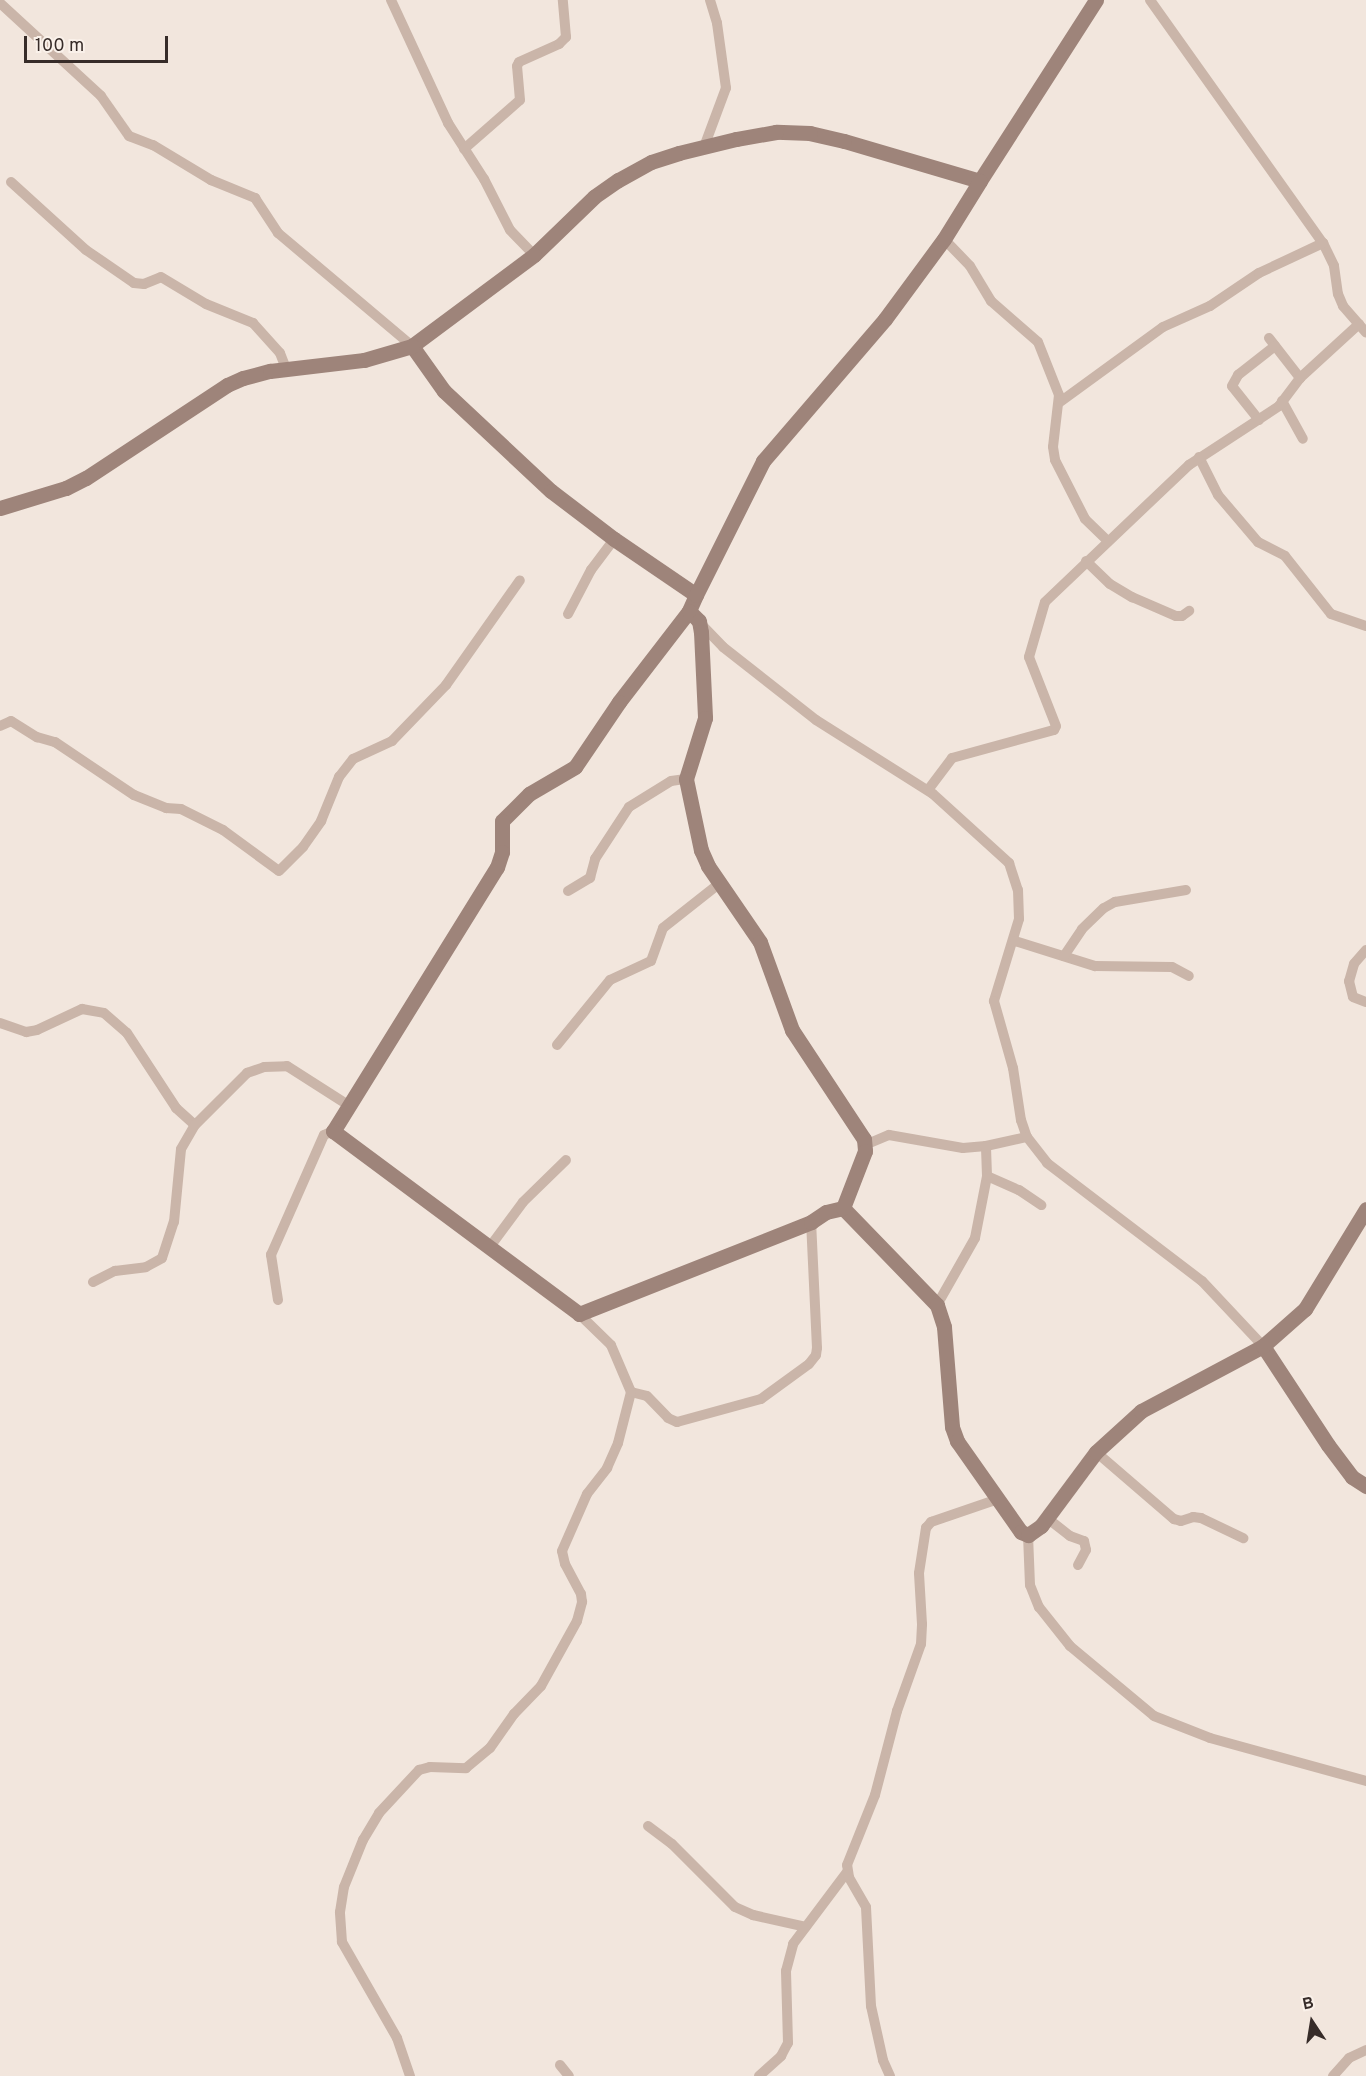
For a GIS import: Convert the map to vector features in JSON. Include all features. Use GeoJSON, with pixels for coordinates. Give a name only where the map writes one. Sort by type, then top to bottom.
{"type":"FeatureCollection","features":[{"type":"Feature","properties":{"kind":"street"},"geometry":{"type":"LineString","coordinates":[[392,0],[448,123],[484,178],[507,225],[534,255]]}},
{"type":"Feature","properties":{"kind":"street"},"geometry":{"type":"LineString","coordinates":[[464,149],[520,100],[517,66],[519,62],[559,44],[566,37],[563,0]]}},
{"type":"Feature","properties":{"kind":"street"},"geometry":{"type":"LineString","coordinates":[[704,147],[726,88],[717,23],[710,0]]}},
{"type":"Feature","properties":{"kind":"street"},"geometry":{"type":"LineString","coordinates":[[843,1208],[863,1157],[865,1145],[861,1133],[792,1030],[760,942],[720,883],[701,850],[686,779],[705,718],[694,616],[696,596],[763,461],[885,319],[944,239],[1096,0]]}},
{"type":"Feature","properties":{"kind":"street"},"geometry":{"type":"LineString","coordinates":[[928,790],[952,758],[1054,730],[1056,726],[1030,662],[1029,652],[1045,602],[1199,457],[1259,420],[1282,402],[1300,378],[1362,328],[1340,300],[1334,266],[1323,243],[1150,0]]}},
{"type":"Feature","properties":{"kind":"street"},"geometry":{"type":"LineString","coordinates":[[0,3],[101,96],[129,136],[153,145],[211,180],[255,198],[278,233],[412,346],[444,391],[552,491],[614,539],[696,596]]}},
{"type":"Feature","properties":{"kind":"street"},"geometry":{"type":"LineString","coordinates":[[0,508],[66,488],[86,478],[235,382],[257,374],[364,360],[412,346],[534,255],[594,197],[618,180],[651,162],[704,147],[776,132],[810,134],[844,141],[980,181]]}},
{"type":"Feature","properties":{"kind":"street"},"geometry":{"type":"LineString","coordinates":[[11,182],[86,250],[134,283],[144,284],[160,277],[209,306],[253,323],[280,353],[287,371]]}},
{"type":"Feature","properties":{"kind":"street"},"geometry":{"type":"LineString","coordinates":[[944,239],[970,266],[991,301],[1035,338],[1057,388],[1060,402],[1053,447],[1055,460],[1085,519],[1108,541]]}},
{"type":"Feature","properties":{"kind":"street"},"geometry":{"type":"LineString","coordinates":[[1060,402],[1163,327],[1210,306],[1259,273],[1323,243]]}},
{"type":"Feature","properties":{"kind":"street"},"geometry":{"type":"LineString","coordinates":[[1259,420],[1232,386],[1238,375],[1272,342],[1300,378]]}},
{"type":"Feature","properties":{"kind":"street"},"geometry":{"type":"LineString","coordinates":[[1282,402],[1303,439]]}},
{"type":"Feature","properties":{"kind":"street"},"geometry":{"type":"LineString","coordinates":[[1199,457],[1218,495],[1258,542],[1285,556],[1328,612],[1366,626]]}},
{"type":"Feature","properties":{"kind":"street"},"geometry":{"type":"LineString","coordinates":[[568,614],[591,570],[614,539]]}},
{"type":"Feature","properties":{"kind":"street"},"geometry":{"type":"LineString","coordinates":[[1086,561],[1110,584],[1132,597],[1176,616],[1182,616],[1189,611]]}},
{"type":"Feature","properties":{"kind":"street"},"geometry":{"type":"LineString","coordinates":[[0,726],[11,721],[38,737],[55,742],[134,795],[166,808],[181,809],[223,830],[279,871],[303,847],[321,821],[339,777],[353,759],[392,741],[446,684],[520,580]]}},
{"type":"Feature","properties":{"kind":"street"},"geometry":{"type":"LineString","coordinates":[[694,616],[723,647],[816,720],[928,790],[1009,863],[1020,901],[1015,941],[994,1001],[1013,1068],[1021,1120],[1027,1137],[1047,1163],[1202,1281],[1263,1346],[1352,1477],[1366,1486]]}},
{"type":"Feature","properties":{"kind":"street"},"geometry":{"type":"LineString","coordinates":[[278,1300],[271,1255],[324,1135],[333,1131],[497,867],[502,852],[502,821],[529,794],[575,767],[619,702],[694,616]]}},
{"type":"Feature","properties":{"kind":"street"},"geometry":{"type":"LineString","coordinates":[[568,891],[590,878],[595,859],[629,807],[671,781],[686,779]]}},
{"type":"Feature","properties":{"kind":"street"},"geometry":{"type":"LineString","coordinates":[[557,1045],[610,981],[647,964],[654,956],[663,928],[720,883]]}},
{"type":"Feature","properties":{"kind":"street"},"geometry":{"type":"LineString","coordinates":[[1064,956],[1082,929],[1104,908],[1115,902],[1186,890]]}},
{"type":"Feature","properties":{"kind":"street"},"geometry":{"type":"LineString","coordinates":[[1015,941],[1103,967],[1172,967],[1189,976]]}},
{"type":"Feature","properties":{"kind":"street"},"geometry":{"type":"LineString","coordinates":[[1366,950],[1354,964],[1349,981],[1353,997],[1366,1002]]}},
{"type":"Feature","properties":{"kind":"street"},"geometry":{"type":"LineString","coordinates":[[0,1023],[21,1032],[32,1032],[75,1011],[98,1010],[127,1033],[176,1108],[195,1125]]}},
{"type":"Feature","properties":{"kind":"street"},"geometry":{"type":"LineString","coordinates":[[93,1282],[115,1271],[146,1267],[162,1258],[174,1222],[179,1154],[195,1125],[247,1072],[264,1067],[287,1066],[348,1105]]}},
{"type":"Feature","properties":{"kind":"street"},"geometry":{"type":"LineString","coordinates":[[333,1131],[579,1314],[615,1352],[631,1392],[618,1443],[607,1468],[587,1494],[562,1551],[565,1564],[579,1588],[582,1602],[577,1621],[543,1682],[514,1714],[492,1746],[470,1766],[430,1767],[413,1774],[373,1822],[344,1887],[340,1912],[342,1942],[397,2038],[410,2076]]}},
{"type":"Feature","properties":{"kind":"street"},"geometry":{"type":"LineString","coordinates":[[865,1145],[894,1136],[950,1148],[986,1146],[1027,1137]]}},
{"type":"Feature","properties":{"kind":"street"},"geometry":{"type":"LineString","coordinates":[[937,1305],[975,1238],[987,1176],[986,1146]]}},
{"type":"Feature","properties":{"kind":"street"},"geometry":{"type":"LineString","coordinates":[[489,1248],[523,1202],[566,1160]]}},
{"type":"Feature","properties":{"kind":"street"},"geometry":{"type":"LineString","coordinates":[[987,1176],[1019,1190],[1041,1205]]}},
{"type":"Feature","properties":{"kind":"street"},"geometry":{"type":"LineString","coordinates":[[579,1314],[812,1222],[826,1212],[843,1208]]}},
{"type":"Feature","properties":{"kind":"street"},"geometry":{"type":"LineString","coordinates":[[843,1208],[937,1305],[944,1327],[951,1426],[965,1454],[1022,1532],[1028,1535]]}},
{"type":"Feature","properties":{"kind":"street"},"geometry":{"type":"LineString","coordinates":[[1028,1535],[1041,1526],[1096,1452],[1141,1411],[1263,1346],[1305,1309],[1366,1209]]}},
{"type":"Feature","properties":{"kind":"street"},"geometry":{"type":"LineString","coordinates":[[631,1392],[647,1396],[668,1418],[677,1422],[761,1399],[809,1365],[816,1355],[817,1348],[812,1222]]}},
{"type":"Feature","properties":{"kind":"street"},"geometry":{"type":"LineString","coordinates":[[1096,1452],[1137,1490],[1174,1519],[1181,1521],[1202,1518],[1243,1538]]}},
{"type":"Feature","properties":{"kind":"street"},"geometry":{"type":"LineString","coordinates":[[759,2076],[781,2056],[788,2043],[786,1971],[793,1944],[847,1872],[875,1795],[897,1711],[921,1644],[919,1573],[926,1528],[931,1522],[998,1499]]}},
{"type":"Feature","properties":{"kind":"street"},"geometry":{"type":"LineString","coordinates":[[1047,1518],[1070,1536],[1084,1541],[1086,1550],[1078,1565]]}},
{"type":"Feature","properties":{"kind":"street"},"geometry":{"type":"LineString","coordinates":[[1028,1535],[1030,1585],[1039,1607],[1070,1646],[1154,1716],[1210,1738],[1366,1781]]}},
{"type":"Feature","properties":{"kind":"street"},"geometry":{"type":"LineString","coordinates":[[648,1826],[672,1844],[735,1907],[753,1916],[806,1927]]}},
{"type":"Feature","properties":{"kind":"street"},"geometry":{"type":"LineString","coordinates":[[847,1872],[866,1907],[871,2007],[883,2060],[890,2076]]}},
{"type":"Feature","properties":{"kind":"street"},"geometry":{"type":"LineString","coordinates":[[1333,2076],[1349,2058],[1366,2050]]}},
{"type":"Feature","properties":{"kind":"street"},"geometry":{"type":"LineString","coordinates":[[560,2065],[569,2076]]}}]}
